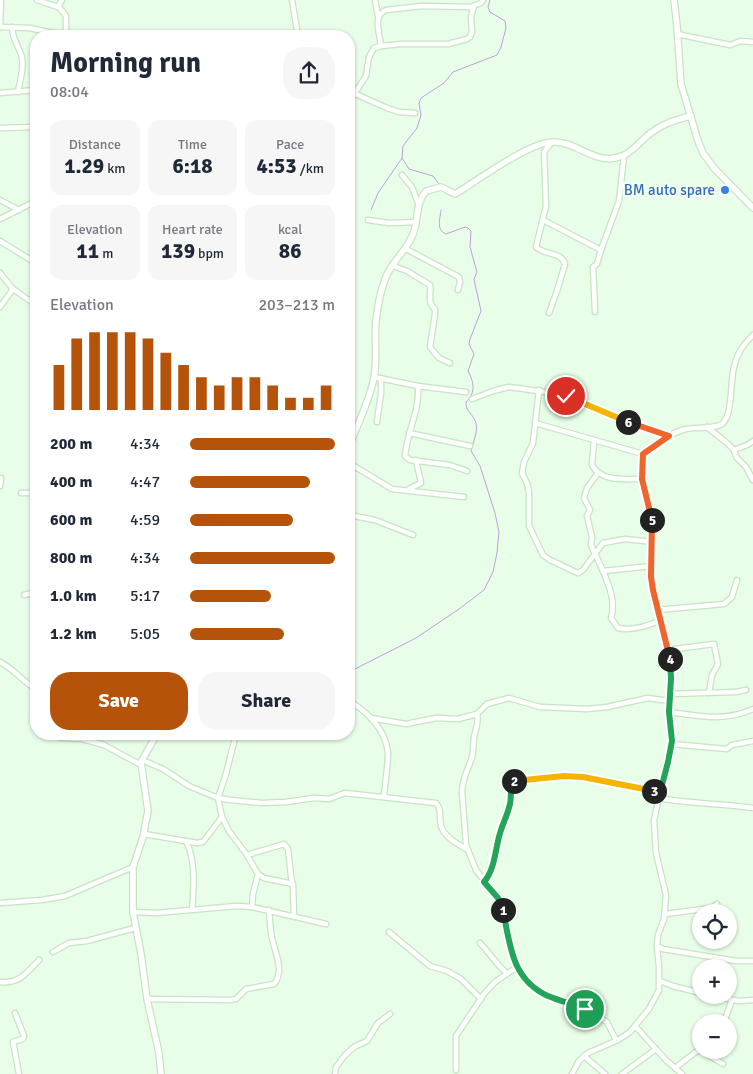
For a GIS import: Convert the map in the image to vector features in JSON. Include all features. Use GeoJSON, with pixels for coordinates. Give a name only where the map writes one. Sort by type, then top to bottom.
{"type":"FeatureCollection","features":[{"type":"Feature","properties":{"kind":"street"},"geometry":{"type":"LineString","coordinates":[[1,0],[0,27],[39,30]]}},
{"type":"Feature","properties":{"kind":"street"},"geometry":{"type":"LineString","coordinates":[[38,0],[59,7],[66,16],[66,30]]}},
{"type":"Feature","properties":{"kind":"street"},"geometry":{"type":"LineString","coordinates":[[59,7],[62,0]]}},
{"type":"Feature","properties":{"kind":"street"},"geometry":{"type":"LineString","coordinates":[[292,0],[297,30]]}},
{"type":"Feature","properties":{"kind":"street"},"geometry":{"type":"LineString","coordinates":[[375,0],[381,46]]}},
{"type":"Feature","properties":{"kind":"street"},"geometry":{"type":"LineString","coordinates":[[378,16],[381,12],[393,8],[474,6],[483,0]]}},
{"type":"Feature","properties":{"kind":"street"},"geometry":{"type":"LineString","coordinates":[[674,0],[682,84],[698,141],[714,168],[753,208]]}},
{"type":"Feature","properties":{"kind":"street"},"geometry":{"type":"LineString","coordinates":[[416,113],[399,112],[355,93],[366,76],[369,56],[374,48],[381,46],[448,44],[467,39],[472,32],[471,16],[474,6]]}},
{"type":"Feature","properties":{"kind":"street"},"geometry":{"type":"LineString","coordinates":[[12,27],[13,39],[22,60],[18,92]]}},
{"type":"Feature","properties":{"kind":"street"},"geometry":{"type":"LineString","coordinates":[[677,34],[730,45],[741,41],[753,42]]}},
{"type":"Feature","properties":{"kind":"street"},"geometry":{"type":"LineString","coordinates":[[0,93],[30,91]]}},
{"type":"Feature","properties":{"kind":"street"},"geometry":{"type":"LineString","coordinates":[[355,432],[366,406],[374,377],[376,313],[384,286],[393,266],[406,249],[414,233],[418,203],[423,195],[432,188],[441,187],[455,194],[492,170],[538,145],[552,142],[568,145],[606,159],[624,156],[662,126],[677,119],[691,116]]}},
{"type":"Feature","properties":{"kind":"street"},"geometry":{"type":"LineString","coordinates":[[0,128],[30,127]]}},
{"type":"Feature","properties":{"kind":"street"},"geometry":{"type":"LineString","coordinates":[[549,313],[558,291],[565,264],[562,258],[545,253],[536,247],[543,220],[546,189],[544,152],[552,142]]}},
{"type":"Feature","properties":{"kind":"street"},"geometry":{"type":"LineString","coordinates":[[595,312],[593,267],[597,264],[620,201],[624,156]]}},
{"type":"Feature","properties":{"kind":"street"},"geometry":{"type":"LineString","coordinates":[[402,175],[412,187],[418,203]]}},
{"type":"Feature","properties":{"kind":"street"},"geometry":{"type":"LineString","coordinates":[[0,200],[18,210]]}},
{"type":"Feature","properties":{"kind":"street"},"geometry":{"type":"LineString","coordinates":[[0,219],[30,204]]}},
{"type":"Feature","properties":{"kind":"street"},"geometry":{"type":"LineString","coordinates":[[368,220],[396,223],[416,222]]}},
{"type":"Feature","properties":{"kind":"street"},"geometry":{"type":"LineString","coordinates":[[543,220],[601,250]]}},
{"type":"Feature","properties":{"kind":"street"},"geometry":{"type":"LineString","coordinates":[[0,241],[30,259]]}},
{"type":"Feature","properties":{"kind":"street"},"geometry":{"type":"LineString","coordinates":[[406,249],[458,277],[460,282],[458,290]]}},
{"type":"Feature","properties":{"kind":"street"},"geometry":{"type":"LineString","coordinates":[[393,266],[430,285],[429,299],[435,309],[430,346],[439,358],[450,364]]}},
{"type":"Feature","properties":{"kind":"street"},"geometry":{"type":"LineString","coordinates":[[0,273],[13,290],[30,301]]}},
{"type":"Feature","properties":{"kind":"street"},"geometry":{"type":"LineString","coordinates":[[0,307],[13,290]]}},
{"type":"Feature","properties":{"kind":"street"},"geometry":{"type":"LineString","coordinates":[[643,454],[669,436],[684,430],[706,426],[718,427],[725,421],[729,408],[733,368],[742,346],[753,335]]}},
{"type":"Feature","properties":{"kind":"street"},"geometry":{"type":"LineString","coordinates":[[374,377],[418,386],[466,392]]}},
{"type":"Feature","properties":{"kind":"street"},"geometry":{"type":"LineString","coordinates":[[377,422],[381,378]]}},
{"type":"Feature","properties":{"kind":"street"},"geometry":{"type":"LineString","coordinates":[[418,386],[419,397],[405,456],[410,460],[450,464],[468,471]]}},
{"type":"Feature","properties":{"kind":"street"},"geometry":{"type":"LineString","coordinates":[[472,399],[509,387],[539,390],[566,396],[624,421],[669,436]]}},
{"type":"Feature","properties":{"kind":"street"},"geometry":{"type":"LineString","coordinates":[[539,390],[533,443],[524,462],[522,473],[527,483],[530,504],[529,526],[543,555],[578,572],[583,570],[596,555],[603,543],[625,539],[653,542]]}},
{"type":"Feature","properties":{"kind":"street"},"geometry":{"type":"LineString","coordinates":[[535,423],[643,454]]}},
{"type":"Feature","properties":{"kind":"street"},"geometry":{"type":"LineString","coordinates":[[706,426],[734,450],[736,457],[746,467],[753,480]]}},
{"type":"Feature","properties":{"kind":"street"},"geometry":{"type":"LineString","coordinates":[[409,433],[470,446]]}},
{"type":"Feature","properties":{"kind":"street"},"geometry":{"type":"LineString","coordinates":[[594,440],[592,465],[600,475],[612,478],[642,479]]}},
{"type":"Feature","properties":{"kind":"street"},"geometry":{"type":"LineString","coordinates":[[734,450],[753,441]]}},
{"type":"Feature","properties":{"kind":"street"},"geometry":{"type":"LineString","coordinates":[[572,1074],[584,1056],[616,1040],[635,1026],[656,998],[660,981],[657,946],[658,935],[665,914],[666,895],[656,853],[654,820],[671,744],[669,712],[670,662],[653,590],[652,516],[642,479],[643,454]]}},
{"type":"Feature","properties":{"kind":"street"},"geometry":{"type":"LineString","coordinates":[[408,490],[421,483],[416,460]]}},
{"type":"Feature","properties":{"kind":"street"},"geometry":{"type":"LineString","coordinates":[[355,467],[387,486],[398,490],[464,497]]}},
{"type":"Feature","properties":{"kind":"street"},"geometry":{"type":"LineString","coordinates":[[598,473],[587,488],[584,498],[590,510],[587,516],[592,537],[591,545],[611,592],[613,611],[611,618],[618,628],[624,630],[638,628],[659,621]]}},
{"type":"Feature","properties":{"kind":"street"},"geometry":{"type":"LineString","coordinates":[[0,486],[1,478]]}},
{"type":"Feature","properties":{"kind":"street"},"geometry":{"type":"LineString","coordinates":[[21,493],[30,493]]}},
{"type":"Feature","properties":{"kind":"street"},"geometry":{"type":"LineString","coordinates":[[355,516],[375,520],[413,535]]}},
{"type":"Feature","properties":{"kind":"street"},"geometry":{"type":"LineString","coordinates":[[603,571],[652,566]]}},
{"type":"Feature","properties":{"kind":"street"},"geometry":{"type":"LineString","coordinates":[[657,610],[724,604],[732,597],[737,580]]}},
{"type":"Feature","properties":{"kind":"street"},"geometry":{"type":"LineString","coordinates":[[24,594],[30,593]]}},
{"type":"Feature","properties":{"kind":"street"},"geometry":{"type":"LineString","coordinates":[[667,650],[714,644],[718,664],[712,675],[709,693]]}},
{"type":"Feature","properties":{"kind":"street"},"geometry":{"type":"LineString","coordinates":[[0,662],[30,684]]}},
{"type":"Feature","properties":{"kind":"street"},"geometry":{"type":"LineString","coordinates":[[669,694],[746,690]]}},
{"type":"Feature","properties":{"kind":"street"},"geometry":{"type":"LineString","coordinates":[[371,718],[406,724],[436,718],[458,719],[477,714],[487,704],[509,698],[540,707],[587,709],[607,707],[648,698],[669,701]]}},
{"type":"Feature","properties":{"kind":"street"},"geometry":{"type":"LineString","coordinates":[[355,705],[371,718],[384,736],[388,751],[384,796]]}},
{"type":"Feature","properties":{"kind":"street"},"geometry":{"type":"LineString","coordinates":[[669,712],[725,718],[753,709]]}},
{"type":"Feature","properties":{"kind":"street"},"geometry":{"type":"LineString","coordinates":[[477,714],[478,726],[474,738],[472,757],[464,774],[462,791],[465,838],[476,870],[502,904],[507,939],[517,966],[529,982],[546,995],[585,1009],[607,1022],[616,1040]]}},
{"type":"Feature","properties":{"kind":"street"},"geometry":{"type":"LineString","coordinates":[[86,740],[104,745],[141,762],[163,769],[180,782],[218,798],[274,803],[314,798],[329,799],[345,792],[438,804],[443,829],[451,839],[468,850]]}},
{"type":"Feature","properties":{"kind":"street"},"geometry":{"type":"LineString","coordinates":[[154,740],[141,762],[148,811],[144,834],[133,867],[132,912],[141,954],[147,999],[159,1053],[161,1074]]}},
{"type":"Feature","properties":{"kind":"street"},"geometry":{"type":"LineString","coordinates":[[234,740],[218,798],[222,817],[229,831],[247,855],[258,874],[264,878],[292,884]]}},
{"type":"Feature","properties":{"kind":"street"},"geometry":{"type":"LineString","coordinates":[[671,744],[727,749],[732,745],[753,741]]}},
{"type":"Feature","properties":{"kind":"street"},"geometry":{"type":"LineString","coordinates":[[484,882],[490,871],[501,830],[508,815],[512,797],[511,786],[514,781],[564,776],[583,777],[681,802],[727,804],[753,808]]}},
{"type":"Feature","properties":{"kind":"street"},"geometry":{"type":"LineString","coordinates":[[144,834],[203,842],[222,817]]}},
{"type":"Feature","properties":{"kind":"street"},"geometry":{"type":"LineString","coordinates":[[186,841],[192,858],[194,884],[192,910]]}},
{"type":"Feature","properties":{"kind":"street"},"geometry":{"type":"LineString","coordinates":[[247,855],[284,844],[288,848],[294,888],[294,916]]}},
{"type":"Feature","properties":{"kind":"street"},"geometry":{"type":"LineString","coordinates":[[0,903],[42,900],[65,896],[133,867]]}},
{"type":"Feature","properties":{"kind":"street"},"geometry":{"type":"LineString","coordinates":[[252,907],[252,894],[258,874]]}},
{"type":"Feature","properties":{"kind":"street"},"geometry":{"type":"LineString","coordinates":[[132,912],[156,913],[237,906],[269,910],[326,924]]}},
{"type":"Feature","properties":{"kind":"street"},"geometry":{"type":"LineString","coordinates":[[147,999],[230,1000],[236,999],[246,990],[274,984],[279,976],[271,934],[269,910]]}},
{"type":"Feature","properties":{"kind":"street"},"geometry":{"type":"LineString","coordinates":[[665,914],[692,910]]}},
{"type":"Feature","properties":{"kind":"street"},"geometry":{"type":"LineString","coordinates":[[53,952],[69,943],[87,941],[135,928]]}},
{"type":"Feature","properties":{"kind":"street"},"geometry":{"type":"LineString","coordinates":[[389,932],[430,966],[461,979],[481,999]]}},
{"type":"Feature","properties":{"kind":"street"},"geometry":{"type":"LineString","coordinates":[[480,943],[507,973]]}},
{"type":"Feature","properties":{"kind":"street"},"geometry":{"type":"LineString","coordinates":[[657,946],[663,949],[731,961],[753,961]]}},
{"type":"Feature","properties":{"kind":"street"},"geometry":{"type":"LineString","coordinates":[[0,982],[17,981],[23,978],[39,960]]}},
{"type":"Feature","properties":{"kind":"street"},"geometry":{"type":"LineString","coordinates":[[456,1070],[456,1036],[495,982],[517,966]]}},
{"type":"Feature","properties":{"kind":"street"},"geometry":{"type":"LineString","coordinates":[[660,981],[692,991]]}},
{"type":"Feature","properties":{"kind":"street"},"geometry":{"type":"LineString","coordinates":[[737,1000],[753,1000]]}},
{"type":"Feature","properties":{"kind":"street"},"geometry":{"type":"LineString","coordinates":[[14,1013],[24,1036],[23,1039],[13,1042],[19,1074]]}},
{"type":"Feature","properties":{"kind":"street"},"geometry":{"type":"LineString","coordinates":[[335,1074],[336,1066],[345,1055],[354,1047],[367,1041],[378,1023],[390,1014]]}},
{"type":"Feature","properties":{"kind":"street"},"geometry":{"type":"LineString","coordinates":[[635,1026],[682,1074]]}},
{"type":"Feature","properties":{"kind":"street"},"geometry":{"type":"LineString","coordinates":[[622,1074],[656,1049]]}},
{"type":"Feature","properties":{"kind":"street"},"geometry":{"type":"LineString","coordinates":[[675,1068],[697,1051],[723,1064]]}},
{"type":"Feature","properties":{"kind":"street"},"geometry":{"type":"LineString","coordinates":[[584,1056],[605,1074]]}},
{"type":"Feature","properties":{"kind":"waterway"},"geometry":{"type":"LineString","coordinates":[[371,210],[378,193],[402,158],[403,146],[417,128],[421,115],[419,103],[421,98],[444,83],[453,72],[497,55],[506,28],[505,21],[490,12],[488,7],[490,0]]}},
{"type":"Feature","properties":{"kind":"waterway"},"geometry":{"type":"LineString","coordinates":[[402,158],[409,169],[433,176],[439,184]]}},
{"type":"Feature","properties":{"kind":"waterway"},"geometry":{"type":"LineString","coordinates":[[355,669],[416,638],[484,590],[493,572],[497,553],[499,532],[480,466],[471,451],[476,434],[476,423],[466,405],[473,391],[472,379],[468,371],[474,354],[469,344],[481,311],[474,279],[477,272],[470,247],[471,231],[465,227],[446,234],[443,232],[439,224],[441,210]]}},
{"type":"Feature","properties":{"kind":"place","name":"BM auto spare"},"geometry":{"type":"Point","coordinates":[725,190]}},
{"type":"Feature","properties":{"kind":"route"},"geometry":{"type":"LineString","coordinates":[[566,396],[624,421],[669,436],[643,454],[642,463],[642,479],[652,516],[651,577],[659,621],[670,662],[671,678],[669,712],[672,741],[660,793],[583,777],[564,776],[514,781],[511,786],[512,797],[508,815],[501,830],[488,877],[484,882],[502,904],[507,939],[517,966],[524,976],[546,995],[585,1009]]}}]}
